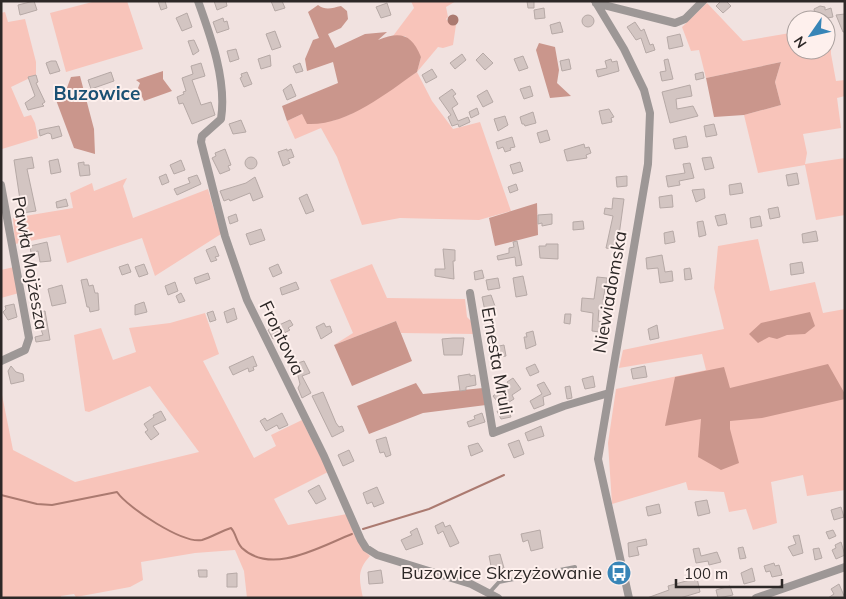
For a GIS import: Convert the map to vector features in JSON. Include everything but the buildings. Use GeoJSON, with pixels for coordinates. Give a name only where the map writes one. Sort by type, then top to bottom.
{"type":"FeatureCollection","features":[{"type":"Feature","properties":{"kind":"street","name":"Frontowa"},"geometry":{"type":"LineString","coordinates":[[198,1],[211,40],[223,102],[221,119],[202,136],[201,142],[225,236],[247,300],[324,456],[361,540],[366,548],[377,555],[490,592],[498,598]]}},
{"type":"Feature","properties":{"kind":"street"},"geometry":{"type":"LineString","coordinates":[[596,2],[676,23],[685,20],[703,1]]}},
{"type":"Feature","properties":{"kind":"street","name":"Niewiadomska"},"geometry":{"type":"LineString","coordinates":[[596,2],[624,50],[644,90],[650,113],[651,130],[648,164],[598,453],[598,466],[629,598]]}},
{"type":"Feature","properties":{"kind":"street","name":"Pawła Mojżesza"},"geometry":{"type":"LineString","coordinates":[[1,184],[29,338],[25,350],[1,361]]}},
{"type":"Feature","properties":{"kind":"street","name":"Ernesta Mruli"},"geometry":{"type":"LineString","coordinates":[[470,292],[494,433],[564,406],[609,393]]}},
{"type":"Feature","properties":{"kind":"street"},"geometry":{"type":"LineString","coordinates":[[756,598],[845,566]]}},
{"type":"Feature","properties":{"kind":"lane"},"geometry":{"type":"LineString","coordinates":[[490,592],[499,582],[575,567]]}},
{"type":"Feature","properties":{"kind":"shaded area"},"geometry":{"type":"Polygon","coordinates":[[[96,1],[127,1],[143,49],[66,72],[50,13],[96,1]]]}},
{"type":"Feature","properties":{"kind":"shaded area"},"geometry":{"type":"Polygon","coordinates":[[[411,1],[456,1],[446,7],[448,17],[446,19],[452,25],[456,25],[453,45],[443,48],[438,47],[417,72],[421,57],[405,36],[393,36],[414,8],[411,1]]]}},
{"type":"Feature","properties":{"kind":"shaded area"},"geometry":{"type":"Polygon","coordinates":[[[707,3],[743,41],[786,34],[786,60],[832,60],[836,81],[845,80],[845,96],[837,98],[841,128],[803,134],[807,153],[805,164],[845,158],[845,215],[816,220],[805,165],[758,173],[744,115],[781,105],[775,82],[781,62],[706,78],[699,50],[691,51],[682,27],[707,3]]]}},
{"type":"Feature","properties":{"kind":"shaded area"},"geometry":{"type":"Polygon","coordinates":[[[318,5],[326,8],[341,6],[347,11],[348,19],[341,28],[328,34],[335,48],[365,34],[387,32],[378,40],[399,35],[404,36],[414,43],[421,57],[417,72],[379,99],[337,120],[307,124],[302,114],[287,121],[282,106],[338,83],[333,62],[307,71],[305,59],[313,40],[319,38],[308,12],[318,5]]]}},
{"type":"Feature","properties":{"kind":"shaded area"},"geometry":{"type":"Polygon","coordinates":[[[5,12],[8,22],[25,19],[36,62],[36,75],[11,87],[24,117],[31,115],[38,138],[2,149],[1,13],[5,12]]]}},
{"type":"Feature","properties":{"kind":"shaded area"},"geometry":{"type":"Polygon","coordinates":[[[451,15],[455,15],[458,20],[457,24],[451,25],[448,22],[448,18],[451,15]]]}},
{"type":"Feature","properties":{"kind":"shaded area"},"geometry":{"type":"Polygon","coordinates":[[[539,43],[555,47],[559,70],[557,83],[571,96],[550,98],[536,50],[539,43]]]}},
{"type":"Feature","properties":{"kind":"shaded area"},"geometry":{"type":"Polygon","coordinates":[[[781,62],[775,82],[781,105],[744,115],[714,117],[706,78],[781,62]]]}},
{"type":"Feature","properties":{"kind":"shaded area"},"geometry":{"type":"Polygon","coordinates":[[[163,71],[163,79],[172,91],[144,101],[138,88],[140,83],[136,80],[163,71]]]}},
{"type":"Feature","properties":{"kind":"shaded area"},"geometry":{"type":"Polygon","coordinates":[[[417,72],[432,101],[453,129],[480,122],[511,211],[479,220],[400,218],[362,225],[337,157],[321,128],[295,139],[287,121],[302,114],[332,121],[351,114],[417,72]]]}},
{"type":"Feature","properties":{"kind":"shaded area"},"geometry":{"type":"Polygon","coordinates":[[[80,76],[94,129],[95,154],[74,148],[56,100],[65,93],[71,77],[80,76]]]}},
{"type":"Feature","properties":{"kind":"shaded area"},"geometry":{"type":"Polygon","coordinates":[[[127,178],[123,186],[133,218],[208,189],[221,234],[155,276],[142,238],[67,263],[60,235],[15,244],[13,218],[73,208],[70,193],[92,183],[94,191],[127,178]]]}},
{"type":"Feature","properties":{"kind":"shaded area"},"geometry":{"type":"Polygon","coordinates":[[[537,203],[538,235],[495,246],[489,218],[537,203]]]}},
{"type":"Feature","properties":{"kind":"shaded area"},"geometry":{"type":"Polygon","coordinates":[[[758,239],[770,291],[815,282],[823,313],[845,309],[845,490],[807,496],[803,475],[771,482],[777,523],[753,530],[746,509],[729,512],[724,492],[688,490],[686,482],[612,504],[608,443],[616,389],[706,370],[702,354],[619,368],[623,350],[724,329],[714,288],[718,246],[758,239]]]}},
{"type":"Feature","properties":{"kind":"shaded area"},"geometry":{"type":"Polygon","coordinates":[[[372,264],[387,298],[465,299],[467,317],[472,322],[475,334],[401,333],[396,321],[334,345],[353,333],[330,280],[372,264]]]}},
{"type":"Feature","properties":{"kind":"shaded area"},"geometry":{"type":"Polygon","coordinates":[[[14,267],[19,293],[1,298],[1,270],[14,267]]]}},
{"type":"Feature","properties":{"kind":"shaded area"},"geometry":{"type":"Polygon","coordinates":[[[810,312],[815,326],[805,334],[787,335],[777,339],[769,337],[758,343],[749,334],[761,323],[810,312]]]}},
{"type":"Feature","properties":{"kind":"shaded area"},"geometry":{"type":"Polygon","coordinates":[[[205,313],[219,354],[203,361],[254,458],[276,446],[271,435],[302,420],[328,472],[274,499],[288,525],[347,514],[362,547],[370,556],[363,566],[360,575],[363,598],[247,598],[244,571],[235,550],[195,553],[141,562],[143,580],[130,587],[76,597],[74,594],[61,596],[61,598],[1,598],[1,390],[13,450],[75,482],[199,452],[150,386],[89,412],[85,411],[74,335],[101,328],[113,360],[136,352],[129,328],[170,323],[205,313]]]}},
{"type":"Feature","properties":{"kind":"shaded area"},"geometry":{"type":"Polygon","coordinates":[[[396,321],[412,361],[352,386],[334,345],[396,321]]]}},
{"type":"Feature","properties":{"kind":"shaded area"},"geometry":{"type":"Polygon","coordinates":[[[828,364],[845,394],[845,399],[762,418],[730,421],[730,429],[739,463],[721,470],[698,457],[701,419],[665,426],[675,377],[724,367],[730,388],[828,364]]]}},
{"type":"Feature","properties":{"kind":"shaded area"},"geometry":{"type":"Polygon","coordinates":[[[416,383],[423,394],[483,388],[486,405],[423,413],[369,434],[357,406],[416,383]]]}},
{"type":"Feature","properties":{"kind":"waterway"},"geometry":{"type":"LineString","coordinates":[[363,529],[429,509],[504,475]]}},
{"type":"Feature","properties":{"kind":"waterway"},"geometry":{"type":"LineString","coordinates":[[1,495],[37,504],[52,505],[117,492],[132,507],[170,531],[193,540],[202,540],[231,528],[242,548],[254,556],[267,559],[297,556],[352,534]]}},
{"type":"Feature","properties":{"kind":"place","name":"Buzowice Skrzyżowanie"},"geometry":{"type":"Point","coordinates":[619,573]}},
{"type":"Feature","properties":{"kind":"district","name":"Buzowice"},"geometry":{"type":"Point","coordinates":[97,93]}}]}
